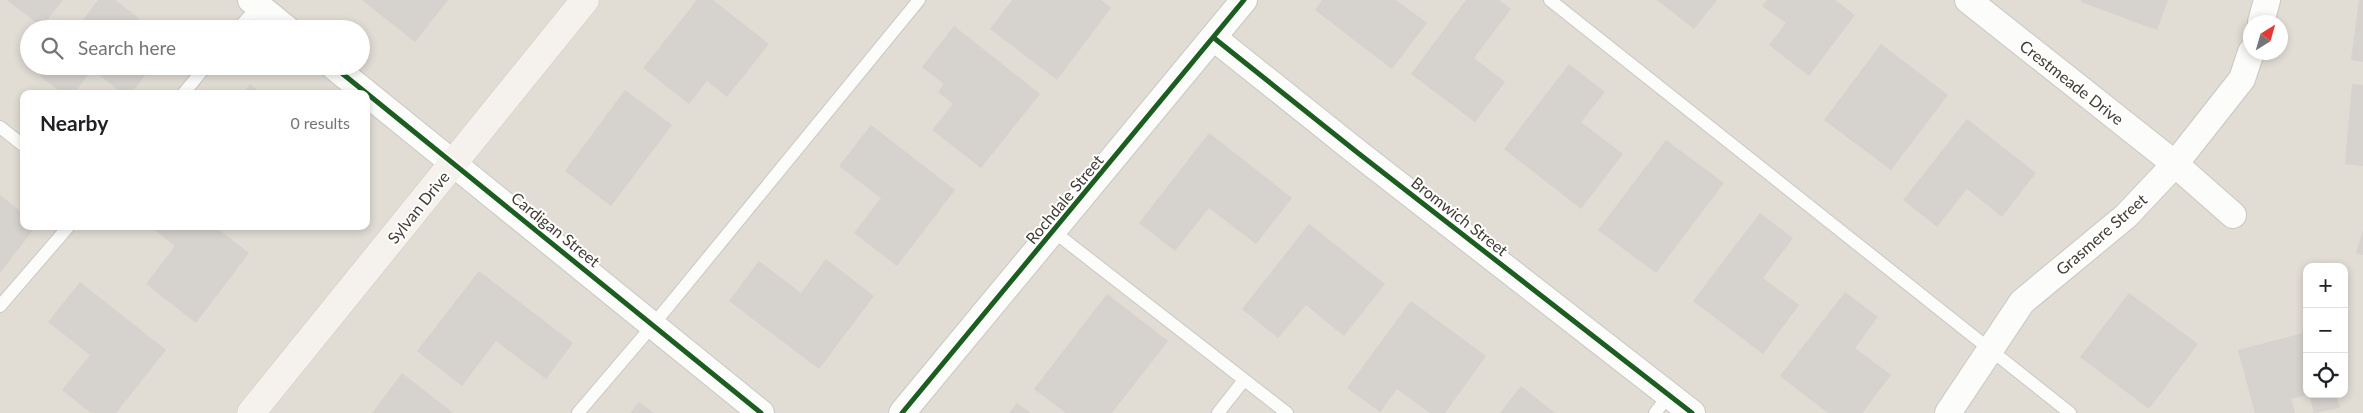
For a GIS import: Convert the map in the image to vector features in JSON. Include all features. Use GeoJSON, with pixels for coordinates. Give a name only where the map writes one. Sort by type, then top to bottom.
{"type":"FeatureCollection","features":[{"type":"Feature","properties":{"kind":"street","name":"Sylvan Drive"},"geometry":{"type":"LineString","coordinates":[[251,413],[585,0]]}},
{"type":"Feature","properties":{"kind":"street","name":"Rochdale Street"},"geometry":{"type":"LineString","coordinates":[[902,413],[1244,0]]}},
{"type":"Feature","properties":{"kind":"street"},"geometry":{"type":"LineString","coordinates":[[2263,15],[2267,0]]}},
{"type":"Feature","properties":{"kind":"street"},"geometry":{"type":"LineString","coordinates":[[257,2],[277,20]]}},
{"type":"Feature","properties":{"kind":"street","name":"Crestmeade Drive"},"geometry":{"type":"LineString","coordinates":[[1976,2],[2175,164],[2233,215]]}},
{"type":"Feature","properties":{"kind":"street","name":"Bromwich Street"},"geometry":{"type":"LineString","coordinates":[[1214,38],[1366,159],[1662,404],[1692,413]]}},
{"type":"Feature","properties":{"kind":"street","name":"Grasmere Street"},"geometry":{"type":"LineString","coordinates":[[1948,413],[2022,302],[2126,216],[2175,164],[2242,79],[2248,60]]}},
{"type":"Feature","properties":{"kind":"street","name":"Cardigan Street"},"geometry":{"type":"LineString","coordinates":[[344,75],[363,90]]}},
{"type":"Feature","properties":{"kind":"street","name":"Cardigan Street"},"geometry":{"type":"LineString","coordinates":[[370,95],[761,413]]}},
{"type":"Feature","properties":{"kind":"lane"},"geometry":{"type":"LineString","coordinates":[[578,413],[653,325],[919,0]]}},
{"type":"Feature","properties":{"kind":"lane"},"geometry":{"type":"LineString","coordinates":[[1550,0],[2070,413]]}},
{"type":"Feature","properties":{"kind":"lane"},"geometry":{"type":"LineString","coordinates":[[244,20],[257,2]]}},
{"type":"Feature","properties":{"kind":"lane"},"geometry":{"type":"LineString","coordinates":[[185,90],[198,75]]}},
{"type":"Feature","properties":{"kind":"lane"},"geometry":{"type":"LineString","coordinates":[[0,127],[20,143]]}},
{"type":"Feature","properties":{"kind":"lane"},"geometry":{"type":"LineString","coordinates":[[0,306],[65,230]]}},
{"type":"Feature","properties":{"kind":"lane"},"geometry":{"type":"LineString","coordinates":[[1053,232],[1287,413]]}},
{"type":"Feature","properties":{"kind":"lane"},"geometry":{"type":"LineString","coordinates":[[1218,413],[1244,380]]}},
{"type":"Feature","properties":{"kind":"shaded area"},"geometry":{"type":"Polygon","coordinates":[[[0,0],[2363,0],[2363,413],[0,413],[0,0]]]}},
{"type":"Feature","properties":{"kind":"building"},"geometry":{"type":"Polygon","coordinates":[[[7,0],[63,0],[47,20],[33,20],[7,0]]]}},
{"type":"Feature","properties":{"kind":"building"},"geometry":{"type":"Polygon","coordinates":[[[98,0],[115,0],[141,20],[83,20],[98,0]]]}},
{"type":"Feature","properties":{"kind":"building"},"geometry":{"type":"Polygon","coordinates":[[[362,0],[448,0],[415,42],[362,0]]]}},
{"type":"Feature","properties":{"kind":"building"},"geometry":{"type":"Polygon","coordinates":[[[697,0],[713,0],[769,44],[727,97],[707,81],[689,104],[643,68],[697,0]]]}},
{"type":"Feature","properties":{"kind":"building"},"geometry":{"type":"Polygon","coordinates":[[[1012,0],[1101,0],[1111,8],[1057,80],[990,29],[1012,0]]]}},
{"type":"Feature","properties":{"kind":"building"},"geometry":{"type":"Polygon","coordinates":[[[1322,0],[1396,0],[1427,23],[1392,69],[1315,10],[1322,0]]]}},
{"type":"Feature","properties":{"kind":"building"},"geometry":{"type":"Polygon","coordinates":[[[1466,0],[1499,0],[1511,9],[1474,58],[1505,82],[1475,122],[1411,74],[1466,0]]]}},
{"type":"Feature","properties":{"kind":"building"},"geometry":{"type":"Polygon","coordinates":[[[1657,0],[1717,0],[1694,29],[1657,0]]]}},
{"type":"Feature","properties":{"kind":"building"},"geometry":{"type":"Polygon","coordinates":[[[1767,0],[1835,0],[1855,15],[1809,76],[1769,45],[1786,23],[1762,6],[1767,0]]]}},
{"type":"Feature","properties":{"kind":"building"},"geometry":{"type":"Polygon","coordinates":[[[2081,0],[2168,0],[2157,30],[2081,2],[2081,0]]]}},
{"type":"Feature","properties":{"kind":"building"},"geometry":{"type":"Polygon","coordinates":[[[2359,0],[2363,0],[2363,62],[2351,60],[2359,0]]]}},
{"type":"Feature","properties":{"kind":"building"},"geometry":{"type":"Polygon","coordinates":[[[954,26],[1040,94],[981,168],[932,130],[953,104],[938,92],[944,84],[922,67],[954,26]]]}},
{"type":"Feature","properties":{"kind":"building"},"geometry":{"type":"Polygon","coordinates":[[[1881,44],[1948,95],[1891,170],[1824,120],[1881,44]]]}},
{"type":"Feature","properties":{"kind":"building"},"geometry":{"type":"Polygon","coordinates":[[[1569,64],[1605,92],[1581,122],[1623,154],[1581,209],[1504,149],[1569,64]]]}},
{"type":"Feature","properties":{"kind":"building"},"geometry":{"type":"Polygon","coordinates":[[[88,75],[77,90],[58,90],[40,76],[88,75]]]}},
{"type":"Feature","properties":{"kind":"building"},"geometry":{"type":"Polygon","coordinates":[[[99,75],[145,75],[134,90],[118,90],[99,75]]]}},
{"type":"Feature","properties":{"kind":"building"},"geometry":{"type":"Polygon","coordinates":[[[250,84],[257,90],[246,90],[250,84]]]}},
{"type":"Feature","properties":{"kind":"building"},"geometry":{"type":"Polygon","coordinates":[[[2352,84],[2363,85],[2363,166],[2345,164],[2352,84]]]}},
{"type":"Feature","properties":{"kind":"building"},"geometry":{"type":"Polygon","coordinates":[[[625,90],[672,125],[611,206],[565,171],[625,90]]]}},
{"type":"Feature","properties":{"kind":"building"},"geometry":{"type":"Polygon","coordinates":[[[1967,119],[2036,173],[2002,217],[1967,189],[1937,227],[1903,200],[1967,119]]]}},
{"type":"Feature","properties":{"kind":"building"},"geometry":{"type":"Polygon","coordinates":[[[871,125],[955,190],[897,266],[854,233],[881,198],[839,166],[871,125]]]}},
{"type":"Feature","properties":{"kind":"building"},"geometry":{"type":"Polygon","coordinates":[[[1209,133],[1292,198],[1256,244],[1209,208],[1175,251],[1139,223],[1209,133]]]}},
{"type":"Feature","properties":{"kind":"building"},"geometry":{"type":"Polygon","coordinates":[[[1666,140],[1724,183],[1656,273],[1598,230],[1666,140]]]}},
{"type":"Feature","properties":{"kind":"building"},"geometry":{"type":"Polygon","coordinates":[[[0,195],[20,211],[20,230],[33,230],[0,273],[0,195]]]}},
{"type":"Feature","properties":{"kind":"building"},"geometry":{"type":"Polygon","coordinates":[[[1760,213],[1793,238],[1763,278],[1799,305],[1763,354],[1693,301],[1760,213]]]}},
{"type":"Feature","properties":{"kind":"building"},"geometry":{"type":"Polygon","coordinates":[[[1309,224],[1385,284],[1344,336],[1306,305],[1278,338],[1242,309],[1309,224]]]}},
{"type":"Feature","properties":{"kind":"building"},"geometry":{"type":"Polygon","coordinates":[[[155,230],[219,230],[249,253],[196,323],[146,284],[175,246],[155,230]]]}},
{"type":"Feature","properties":{"kind":"building"},"geometry":{"type":"Polygon","coordinates":[[[2363,230],[2363,255],[2356,253],[2363,230]]]}},
{"type":"Feature","properties":{"kind":"building"},"geometry":{"type":"Polygon","coordinates":[[[826,259],[874,296],[819,369],[729,301],[759,261],[801,293],[826,259]]]}},
{"type":"Feature","properties":{"kind":"building"},"geometry":{"type":"Polygon","coordinates":[[[479,271],[573,343],[546,379],[496,341],[462,386],[417,351],[479,271]]]}},
{"type":"Feature","properties":{"kind":"building"},"geometry":{"type":"Polygon","coordinates":[[[80,282],[166,350],[116,413],[91,413],[62,390],[90,355],[48,322],[80,282]]]}},
{"type":"Feature","properties":{"kind":"building"},"geometry":{"type":"Polygon","coordinates":[[[1845,292],[1878,317],[1855,348],[1891,375],[1862,413],[1828,413],[1780,376],[1845,292]]]}},
{"type":"Feature","properties":{"kind":"building"},"geometry":{"type":"Polygon","coordinates":[[[2129,293],[2198,344],[2149,409],[2080,357],[2129,293]]]}},
{"type":"Feature","properties":{"kind":"building"},"geometry":{"type":"Polygon","coordinates":[[[1107,294],[1168,341],[1112,413],[1066,413],[1034,389],[1107,294]]]}},
{"type":"Feature","properties":{"kind":"building"},"geometry":{"type":"Polygon","coordinates":[[[1411,301],[1486,356],[1445,413],[1430,413],[1397,389],[1380,412],[1347,388],[1411,301]]]}},
{"type":"Feature","properties":{"kind":"building"},"geometry":{"type":"Polygon","coordinates":[[[2303,333],[2303,396],[2291,399],[2295,413],[2255,413],[2238,350],[2303,333]]]}},
{"type":"Feature","properties":{"kind":"building"},"geometry":{"type":"Polygon","coordinates":[[[402,373],[453,413],[372,413],[402,373]]]}},
{"type":"Feature","properties":{"kind":"building"},"geometry":{"type":"Polygon","coordinates":[[[1521,386],[1555,413],[1500,413],[1521,386]]]}},
{"type":"Feature","properties":{"kind":"building"},"geometry":{"type":"Polygon","coordinates":[[[2310,398],[2337,398],[2340,408],[2314,413],[2310,398]]]}},
{"type":"Feature","properties":{"kind":"building"},"geometry":{"type":"Polygon","coordinates":[[[639,402],[654,413],[630,413],[639,402]]]}},
{"type":"Feature","properties":{"kind":"building"},"geometry":{"type":"Polygon","coordinates":[[[1017,403],[1031,413],[1009,413],[1017,403]]]}},
{"type":"Feature","properties":{"kind":"cycle path"},"geometry":{"type":"LineString","coordinates":[[902,413],[1244,0]]}},
{"type":"Feature","properties":{"kind":"cycle path"},"geometry":{"type":"LineString","coordinates":[[1214,38],[1358,153],[1692,413]]}},
{"type":"Feature","properties":{"kind":"cycle path"},"geometry":{"type":"LineString","coordinates":[[344,75],[363,90]]}},
{"type":"Feature","properties":{"kind":"cycle path"},"geometry":{"type":"LineString","coordinates":[[370,96],[761,413]]}}]}
